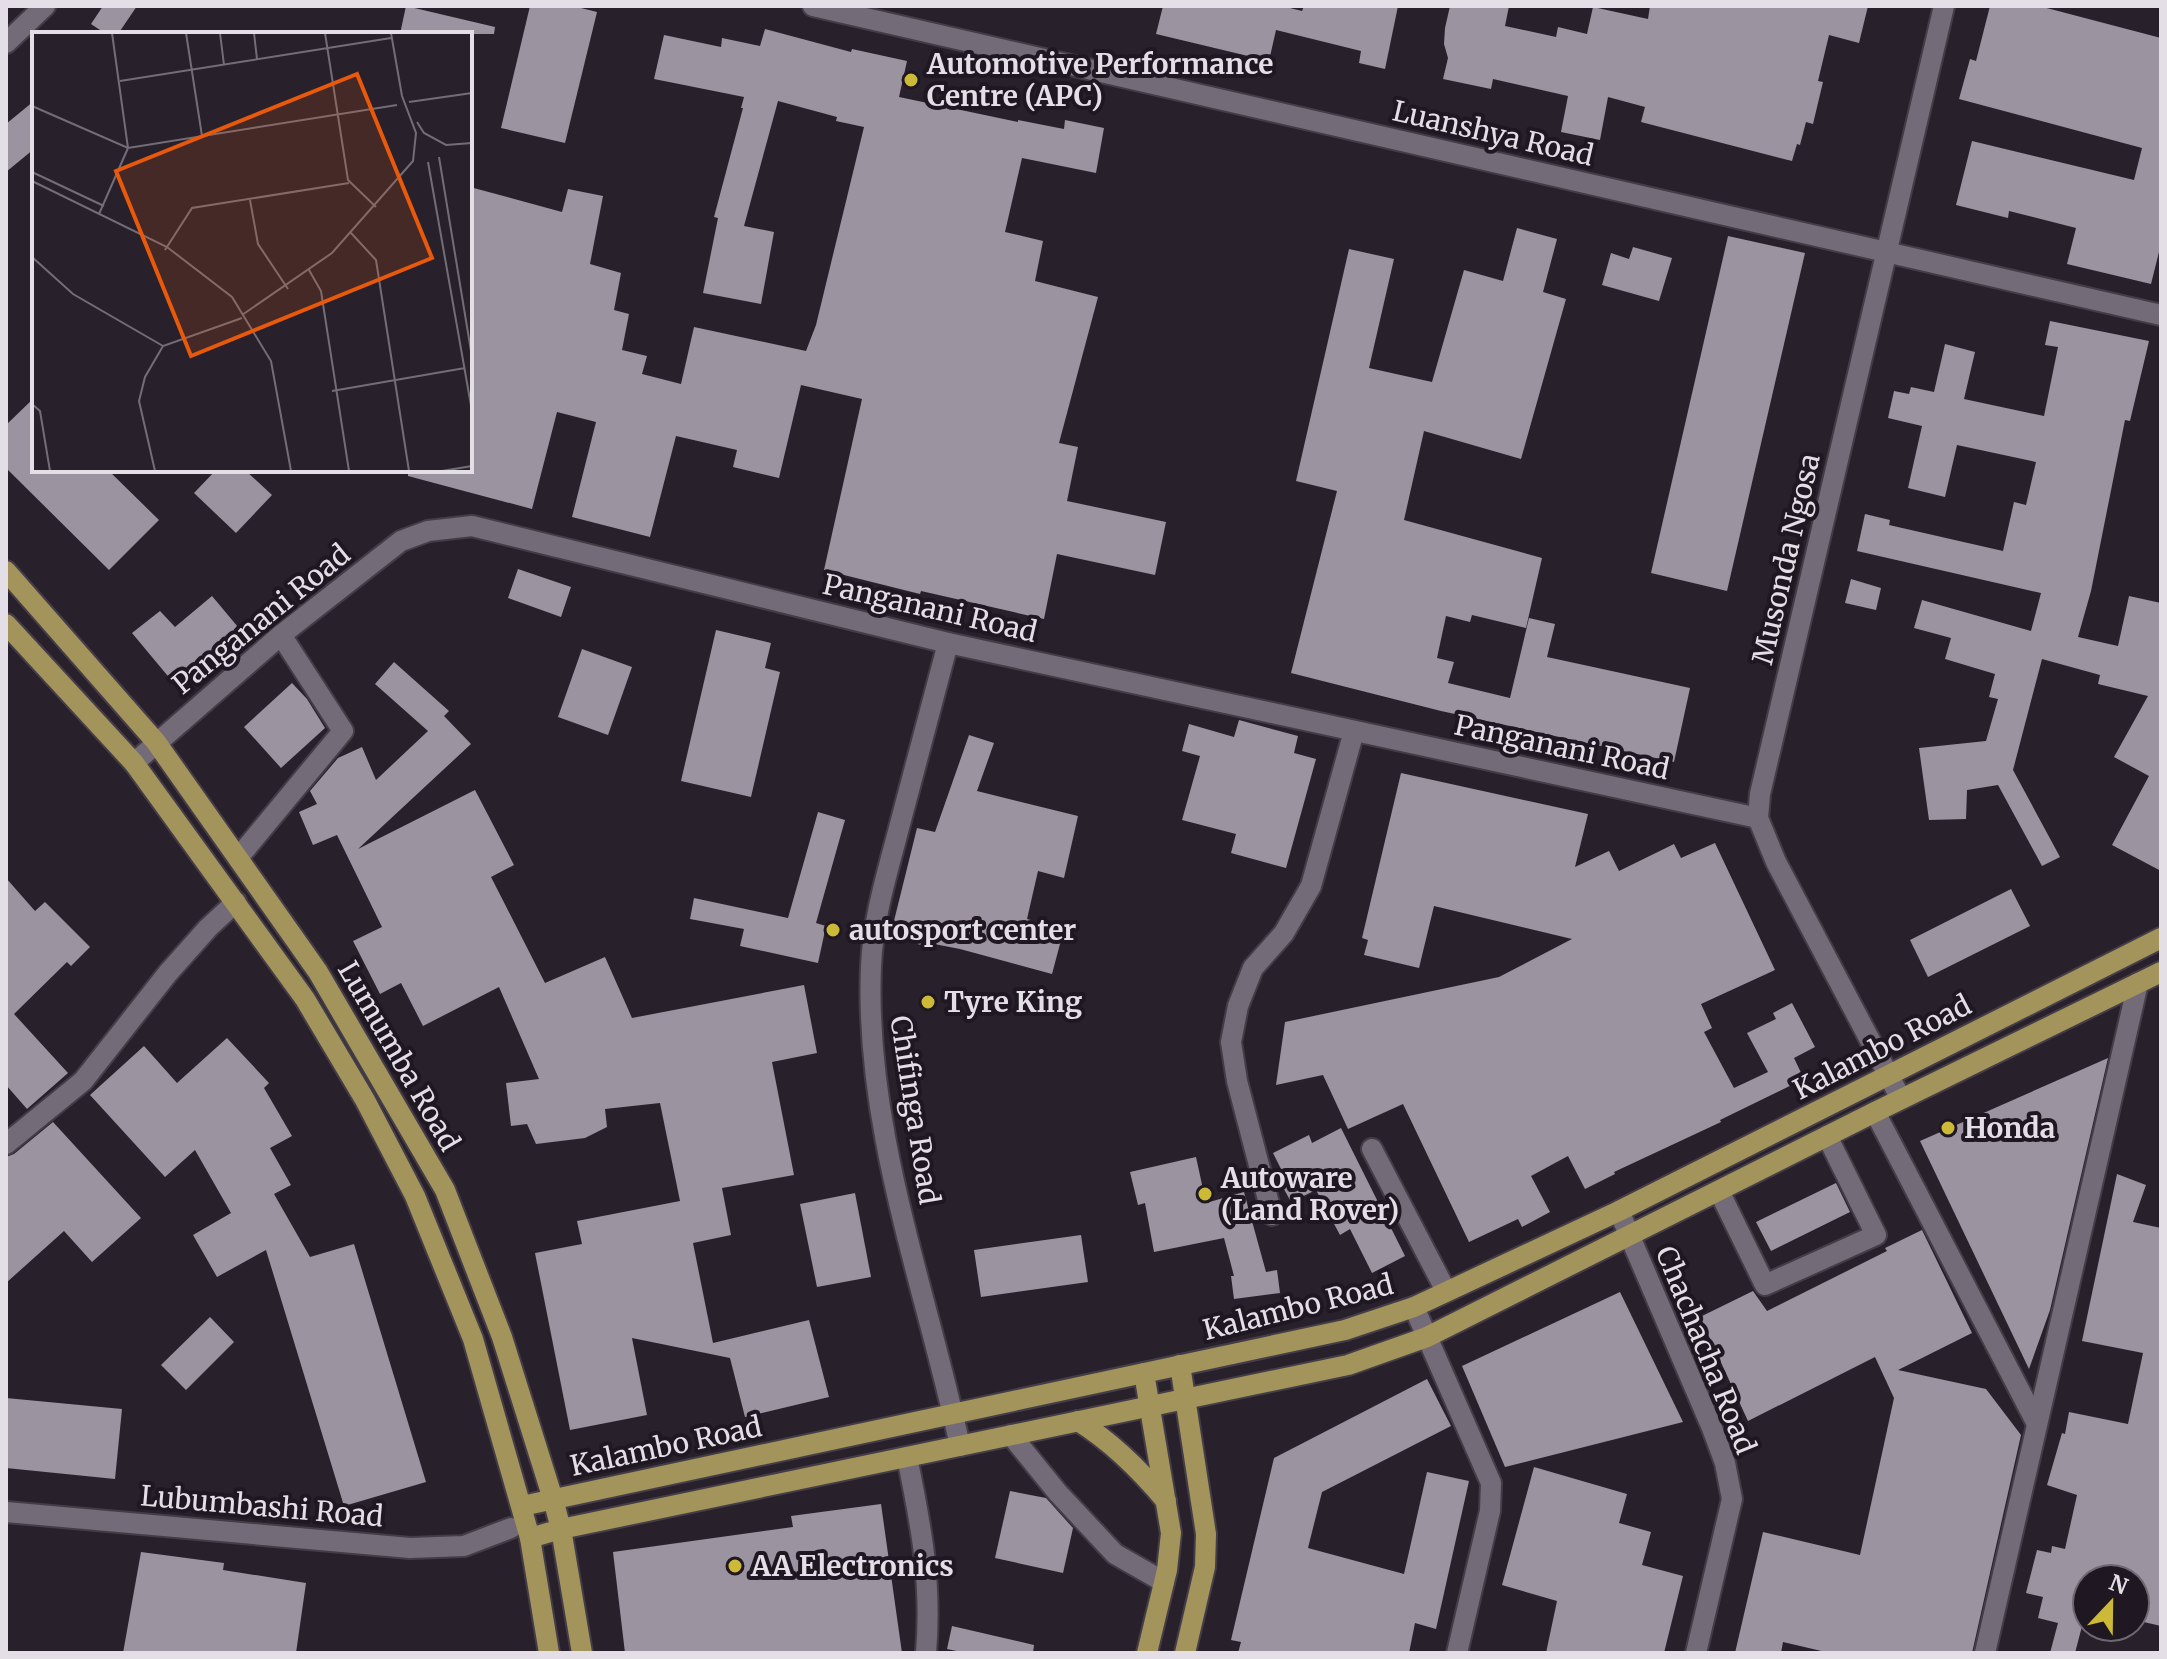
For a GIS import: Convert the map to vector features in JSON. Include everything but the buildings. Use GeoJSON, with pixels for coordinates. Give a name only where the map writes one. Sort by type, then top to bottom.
{"type":"FeatureCollection","features":[{"type":"Feature","properties":{"kind":"main road","name":"Lumumba Road"},"geometry":{"type":"LineString","coordinates":[[6,571],[156,742],[318,972],[445,1190],[502,1337],[553,1499],[582,1653]]}},
{"type":"Feature","properties":{"kind":"main road","name":"Lumumba Road"},"geometry":{"type":"LineString","coordinates":[[6,624],[134,763],[305,999],[365,1100],[415,1196],[473,1339],[530,1538],[549,1653]]}},
{"type":"Feature","properties":{"kind":"main road","name":"Kalambo Road"},"geometry":{"type":"LineString","coordinates":[[522,1506],[1345,1330],[1414,1307],[1619,1211],[2161,938]]}},
{"type":"Feature","properties":{"kind":"main road","name":"Kalambo Road"},"geometry":{"type":"LineString","coordinates":[[530,1538],[1348,1365],[1427,1337],[2161,972]]}},
{"type":"Feature","properties":{"kind":"main road"},"geometry":{"type":"LineString","coordinates":[[1180,1365],[1206,1534],[1205,1567],[1185,1653]]}},
{"type":"Feature","properties":{"kind":"main road"},"geometry":{"type":"LineString","coordinates":[[1144,1373],[1171,1533],[1164,1582],[1147,1653]]}},
{"type":"Feature","properties":{"kind":"main road"},"geometry":{"type":"LineString","coordinates":[[1078,1421],[1100,1435],[1132,1464],[1167,1503]]}},
{"type":"Feature","properties":{"kind":"street"},"geometry":{"type":"LineString","coordinates":[[6,43],[45,6]]}},
{"type":"Feature","properties":{"kind":"street","name":"Luanshya Road"},"geometry":{"type":"LineString","coordinates":[[813,6],[2161,315]]}},
{"type":"Feature","properties":{"kind":"street","name":"Musonda Ngosa"},"geometry":{"type":"LineString","coordinates":[[1758,818],[1760,794],[1944,6]]}},
{"type":"Feature","properties":{"kind":"street","name":"Panganani Road"},"geometry":{"type":"LineString","coordinates":[[134,763],[281,635],[401,541],[428,531],[472,526],[948,643],[1758,818]]}},
{"type":"Feature","properties":{"kind":"street"},"geometry":{"type":"LineString","coordinates":[[238,858],[343,731],[281,635]]}},
{"type":"Feature","properties":{"kind":"street","name":"Chifinga Road"},"geometry":{"type":"LineString","coordinates":[[948,643],[877,912],[870,1002],[873,1052],[885,1136],[960,1446]]}},
{"type":"Feature","properties":{"kind":"street"},"geometry":{"type":"LineString","coordinates":[[1272,1215],[1237,1081],[1231,1042],[1238,1006],[1253,968],[1284,933],[1311,886],[1354,731]]}},
{"type":"Feature","properties":{"kind":"street"},"geometry":{"type":"LineString","coordinates":[[1758,818],[1776,862],[1901,1099]]}},
{"type":"Feature","properties":{"kind":"street"},"geometry":{"type":"LineString","coordinates":[[6,1144],[83,1081],[168,973],[236,902]]}},
{"type":"Feature","properties":{"kind":"street"},"geometry":{"type":"LineString","coordinates":[[1985,1653],[2138,983]]}},
{"type":"Feature","properties":{"kind":"street"},"geometry":{"type":"LineString","coordinates":[[1875,1112],[2037,1424]]}},
{"type":"Feature","properties":{"kind":"street"},"geometry":{"type":"LineString","coordinates":[[1719,1191],[1765,1285],[1876,1235],[1827,1136]]}},
{"type":"Feature","properties":{"kind":"street"},"geometry":{"type":"LineString","coordinates":[[1372,1149],[1446,1291]]}},
{"type":"Feature","properties":{"kind":"street","name":"Chachacha Road"},"geometry":{"type":"LineString","coordinates":[[1619,1211],[1712,1428],[1725,1463],[1732,1499],[1696,1653]]}},
{"type":"Feature","properties":{"kind":"street"},"geometry":{"type":"LineString","coordinates":[[1414,1307],[1491,1483],[1490,1511],[1457,1653]]}},
{"type":"Feature","properties":{"kind":"street"},"geometry":{"type":"LineString","coordinates":[[1011,1435],[1058,1493],[1115,1554],[1164,1582]]}},
{"type":"Feature","properties":{"kind":"street"},"geometry":{"type":"LineString","coordinates":[[907,1457],[925,1541],[928,1592],[926,1653]]}},
{"type":"Feature","properties":{"kind":"street"},"geometry":{"type":"LineString","coordinates":[[522,1506],[511,1528],[530,1538]]}},
{"type":"Feature","properties":{"kind":"street","name":"Lubumbashi Road"},"geometry":{"type":"LineString","coordinates":[[6,1512],[410,1548],[464,1546],[511,1528]]}},
{"type":"Feature","properties":{"kind":"place","name":"Automotive Performance Centre (APC)"},"geometry":{"type":"Point","coordinates":[911,80]}},
{"type":"Feature","properties":{"kind":"place","name":"autosport center"},"geometry":{"type":"Point","coordinates":[833,930]}},
{"type":"Feature","properties":{"kind":"place","name":"Tyre King"},"geometry":{"type":"Point","coordinates":[928,1002]}},
{"type":"Feature","properties":{"kind":"place","name":"Honda"},"geometry":{"type":"Point","coordinates":[1948,1128]}},
{"type":"Feature","properties":{"kind":"place","name":"Autoware (Land Rover)"},"geometry":{"type":"Point","coordinates":[1205,1194]}},
{"type":"Feature","properties":{"kind":"place","name":"AA Electronics"},"geometry":{"type":"Point","coordinates":[735,1566]}}]}
